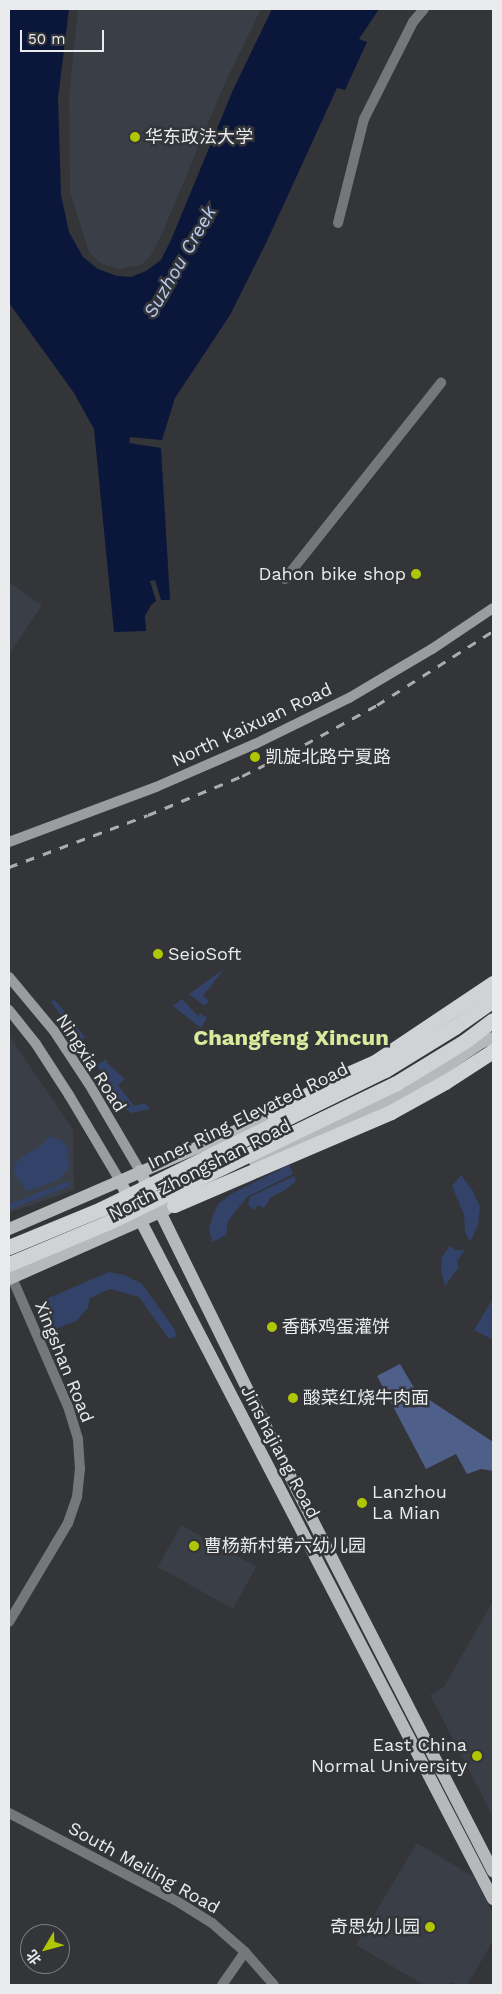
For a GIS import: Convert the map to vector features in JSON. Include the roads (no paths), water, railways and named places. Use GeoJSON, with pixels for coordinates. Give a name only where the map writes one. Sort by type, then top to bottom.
{"type":"FeatureCollection","features":[{"type":"Feature","properties":{"kind":"highway"},"geometry":{"type":"LineString","coordinates":[[274,1115],[327,1083],[375,1062],[493,983]]}},
{"type":"Feature","properties":{"kind":"highway","name":"Inner Ring Elevated Road"},"geometry":{"type":"LineString","coordinates":[[9,1247],[101,1208],[386,1070],[455,1027],[493,1000]]}},
{"type":"Feature","properties":{"kind":"highway","name":"Inner Ring Elevated Road"},"geometry":{"type":"LineString","coordinates":[[10,1274],[109,1222],[395,1084],[465,1041],[493,1020]]}},
{"type":"Feature","properties":{"kind":"highway"},"geometry":{"type":"LineString","coordinates":[[174,1205],[391,1112],[446,1082],[490,1044]]}},
{"type":"Feature","properties":{"kind":"main road","name":"North Zhongshan Road"},"geometry":{"type":"LineString","coordinates":[[9,1229],[120,1182],[140,1171],[274,1115],[380,1067],[493,992]]}},
{"type":"Feature","properties":{"kind":"main road","name":"North Zhongshan Road"},"geometry":{"type":"LineString","coordinates":[[10,1274],[160,1213],[220,1176],[406,1094],[490,1044],[493,1034]]}},
{"type":"Feature","properties":{"kind":"main road","name":"Jinshajiang Road"},"geometry":{"type":"LineString","coordinates":[[140,1171],[297,1490],[493,1872]]}},
{"type":"Feature","properties":{"kind":"main road","name":"Jinshajiang Road"},"geometry":{"type":"LineString","coordinates":[[120,1182],[493,1898]]}},
{"type":"Feature","properties":{"kind":"street"},"geometry":{"type":"LineString","coordinates":[[338,223],[364,119],[412,22],[424,9]]}},
{"type":"Feature","properties":{"kind":"street"},"geometry":{"type":"LineString","coordinates":[[285,578],[441,383]]}},
{"type":"Feature","properties":{"kind":"street","name":"North Kaixuan Road"},"geometry":{"type":"LineString","coordinates":[[9,842],[156,788],[289,727],[366,688],[432,649],[493,608]]}},
{"type":"Feature","properties":{"kind":"street","name":"Ningxia Road"},"geometry":{"type":"LineString","coordinates":[[9,976],[54,1031],[89,1084],[140,1171]]}},
{"type":"Feature","properties":{"kind":"street","name":"Ningxia Road"},"geometry":{"type":"LineString","coordinates":[[9,1010],[36,1044],[70,1095],[120,1182]]}},
{"type":"Feature","properties":{"kind":"street","name":"Xingshan Road"},"geometry":{"type":"LineString","coordinates":[[9,1622],[68,1523],[77,1497],[80,1469],[78,1439],[69,1409],[10,1274]]}},
{"type":"Feature","properties":{"kind":"street","name":"South Meiling Road"},"geometry":{"type":"LineString","coordinates":[[9,1813],[175,1900],[212,1923],[244,1952],[274,1985]]}},
{"type":"Feature","properties":{"kind":"street"},"geometry":{"type":"LineString","coordinates":[[222,1985],[244,1952]]}},
{"type":"Feature","properties":{"kind":"water","name":"Suzhou Creek"},"geometry":{"type":"Polygon","coordinates":[[[9,9],[69,9],[58,98],[61,195],[69,232],[83,257],[98,269],[117,276],[131,277],[146,271],[161,260],[233,90],[272,9],[379,9],[359,39],[367,42],[345,90],[337,88],[267,241],[230,315],[175,398],[162,440],[130,437],[129,443],[161,448],[170,600],[161,600],[155,580],[150,581],[156,601],[151,605],[145,616],[146,631],[114,632],[94,429],[74,393],[9,303],[9,9]]]}},
{"type":"Feature","properties":{"kind":"railway"},"geometry":{"type":"LineString","coordinates":[[9,867],[148,815],[242,776],[289,753],[377,705],[493,631]]}},
{"type":"Feature","properties":{"kind":"place","name":"华东政法大学"},"geometry":{"type":"Point","coordinates":[135,137]}},
{"type":"Feature","properties":{"kind":"place","name":"Dahon bike shop"},"geometry":{"type":"Point","coordinates":[416,574]}},
{"type":"Feature","properties":{"kind":"place","name":"凯旋北路宁夏路"},"geometry":{"type":"Point","coordinates":[255,757]}},
{"type":"Feature","properties":{"kind":"place","name":"SeioSoft"},"geometry":{"type":"Point","coordinates":[158,954]}},
{"type":"Feature","properties":{"kind":"place","name":"香酥鸡蛋灌饼"},"geometry":{"type":"Point","coordinates":[272,1327]}},
{"type":"Feature","properties":{"kind":"place","name":"酸菜红烧牛肉面"},"geometry":{"type":"Point","coordinates":[293,1398]}},
{"type":"Feature","properties":{"kind":"place","name":"Lanzhou La Mian"},"geometry":{"type":"Point","coordinates":[362,1503]}},
{"type":"Feature","properties":{"kind":"place","name":"曹杨新村第六幼儿园"},"geometry":{"type":"Point","coordinates":[194,1546]}},
{"type":"Feature","properties":{"kind":"place","name":"East China Normal University"},"geometry":{"type":"Point","coordinates":[477,1756]}},
{"type":"Feature","properties":{"kind":"place","name":"奇思幼儿园"},"geometry":{"type":"Point","coordinates":[430,1927]}},
{"type":"Feature","properties":{"kind":"district","name":"Changfeng Xincun"},"geometry":{"type":"Point","coordinates":[291,1038]}}]}
